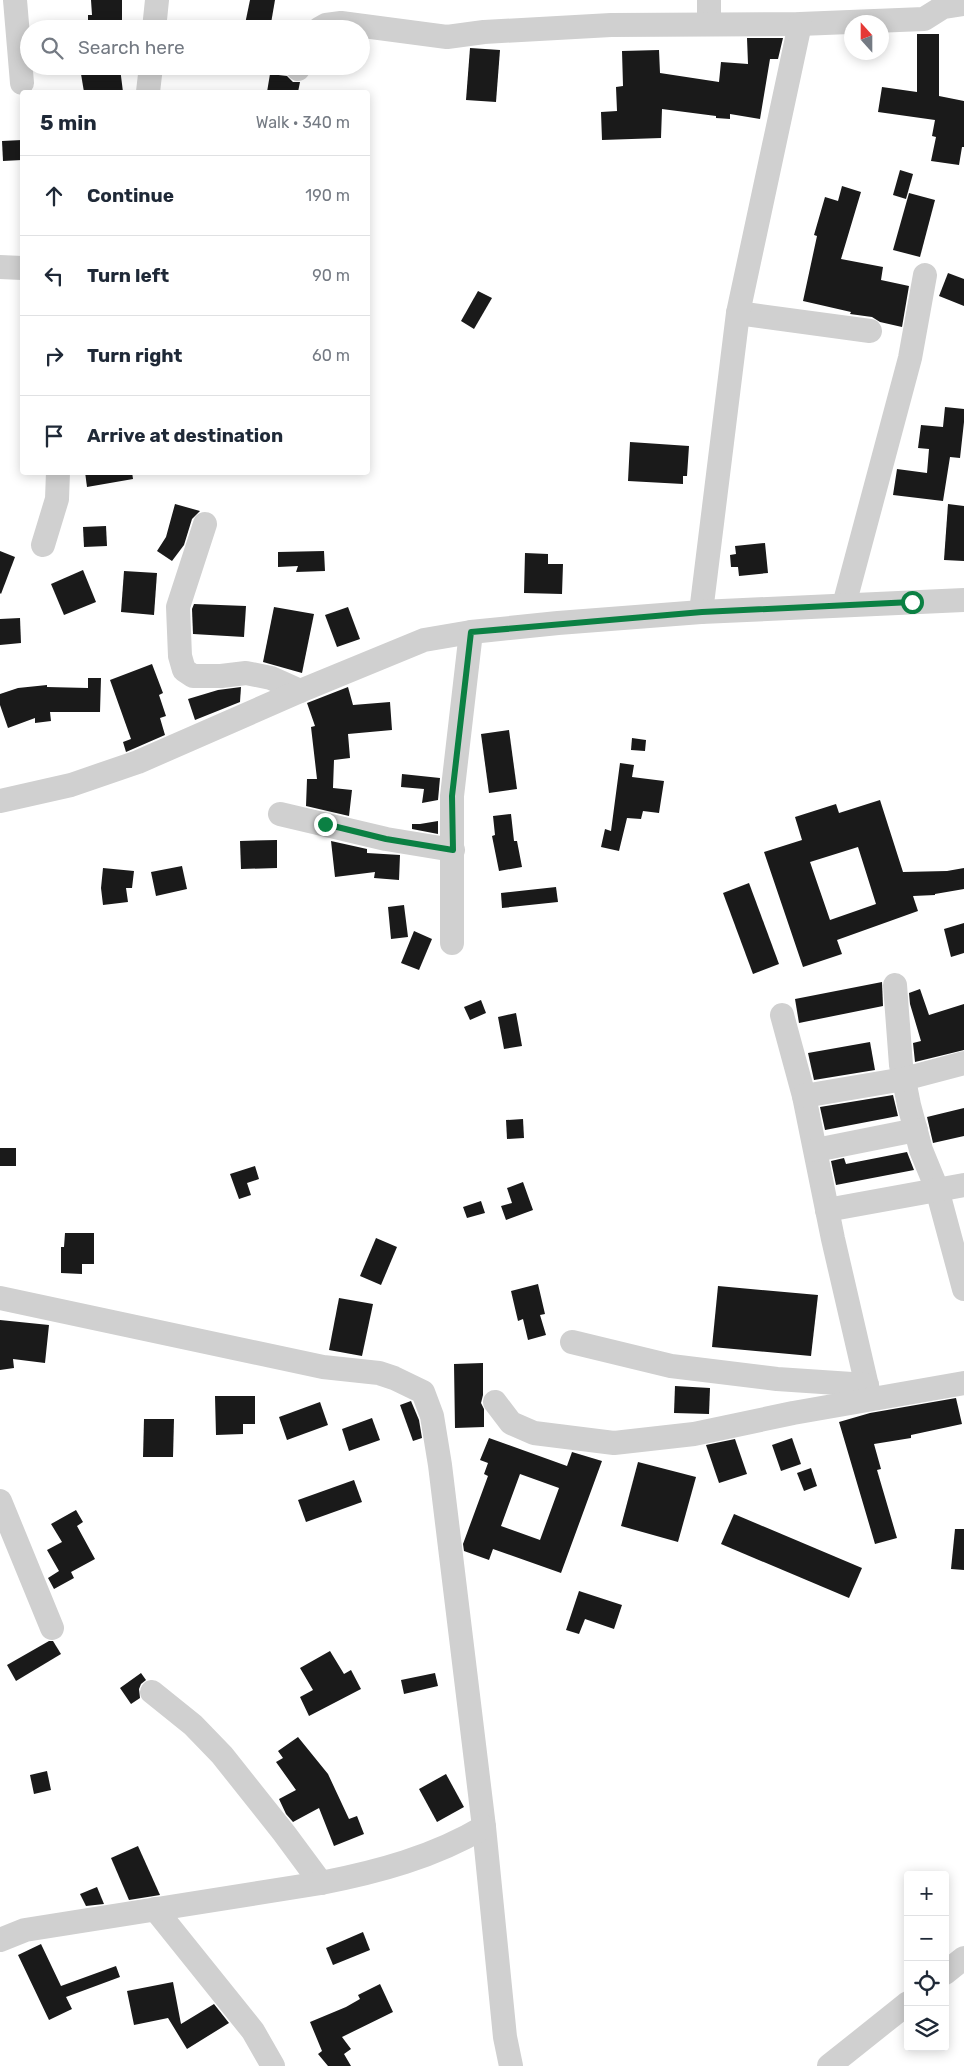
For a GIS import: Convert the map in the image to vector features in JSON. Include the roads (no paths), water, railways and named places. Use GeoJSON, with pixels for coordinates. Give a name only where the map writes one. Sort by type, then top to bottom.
{"type":"FeatureCollection","features":[{"type":"Feature","properties":{"kind":"street"},"geometry":{"type":"LineString","coordinates":[[15,0],[20,59]]}},
{"type":"Feature","properties":{"kind":"street"},"geometry":{"type":"LineString","coordinates":[[155,20],[157,0]]}},
{"type":"Feature","properties":{"kind":"street"},"geometry":{"type":"LineString","coordinates":[[709,0],[709,24]]}},
{"type":"Feature","properties":{"kind":"street"},"geometry":{"type":"LineString","coordinates":[[370,27],[447,37],[484,32],[562,28],[924,20],[943,7],[964,4]]}},
{"type":"Feature","properties":{"kind":"street"},"geometry":{"type":"LineString","coordinates":[[702,612],[738,313],[800,24]]}},
{"type":"Feature","properties":{"kind":"street"},"geometry":{"type":"LineString","coordinates":[[21,75],[22,83]]}},
{"type":"Feature","properties":{"kind":"street"},"geometry":{"type":"LineString","coordinates":[[148,90],[150,75]]}},
{"type":"Feature","properties":{"kind":"street"},"geometry":{"type":"LineString","coordinates":[[0,267],[20,268]]}},
{"type":"Feature","properties":{"kind":"street"},"geometry":{"type":"LineString","coordinates":[[844,605],[910,358],[925,275]]}},
{"type":"Feature","properties":{"kind":"street"},"geometry":{"type":"LineString","coordinates":[[738,313],[870,331]]}},
{"type":"Feature","properties":{"kind":"street"},"geometry":{"type":"LineString","coordinates":[[43,545],[57,500],[58,475]]}},
{"type":"Feature","properties":{"kind":"street"},"geometry":{"type":"LineString","coordinates":[[205,524],[178,607],[180,656],[184,670],[193,676],[221,676],[246,673],[271,678],[300,691]]}},
{"type":"Feature","properties":{"kind":"street"},"geometry":{"type":"LineString","coordinates":[[0,801],[71,785],[138,762],[300,691],[424,640],[471,632],[702,612],[964,600]]}},
{"type":"Feature","properties":{"kind":"street"},"geometry":{"type":"LineString","coordinates":[[452,943],[452,796],[471,632]]}},
{"type":"Feature","properties":{"kind":"street"},"geometry":{"type":"LineString","coordinates":[[280,814],[386,839],[453,850]]}},
{"type":"Feature","properties":{"kind":"street"},"geometry":{"type":"LineString","coordinates":[[895,985],[904,1079],[921,1150],[937,1189],[964,1288]]}},
{"type":"Feature","properties":{"kind":"street"},"geometry":{"type":"LineString","coordinates":[[782,1015],[804,1096],[827,1210],[869,1392]]}},
{"type":"Feature","properties":{"kind":"street"},"geometry":{"type":"LineString","coordinates":[[804,1096],[904,1079],[964,1063]]}},
{"type":"Feature","properties":{"kind":"street"},"geometry":{"type":"LineString","coordinates":[[816,1150],[916,1130]]}},
{"type":"Feature","properties":{"kind":"street"},"geometry":{"type":"LineString","coordinates":[[827,1210],[964,1185]]}},
{"type":"Feature","properties":{"kind":"street"},"geometry":{"type":"LineString","coordinates":[[0,1298],[324,1367],[379,1373],[423,1392],[432,1416],[440,1465],[484,1827],[505,2037],[511,2066]]}},
{"type":"Feature","properties":{"kind":"street"},"geometry":{"type":"LineString","coordinates":[[572,1342],[671,1366],[869,1392]]}},
{"type":"Feature","properties":{"kind":"street"},"geometry":{"type":"LineString","coordinates":[[495,1402],[512,1423],[534,1433],[614,1443],[694,1434],[793,1413],[869,1392],[964,1383]]}},
{"type":"Feature","properties":{"kind":"street"},"geometry":{"type":"LineString","coordinates":[[0,1502],[52,1628]]}},
{"type":"Feature","properties":{"kind":"street"},"geometry":{"type":"LineString","coordinates":[[152,1692],[192,1725],[222,1755],[284,1833],[321,1884]]}},
{"type":"Feature","properties":{"kind":"street"},"geometry":{"type":"LineString","coordinates":[[0,1940],[25,1930],[321,1884],[423,1856],[458,1843],[484,1827]]}},
{"type":"Feature","properties":{"kind":"street"},"geometry":{"type":"LineString","coordinates":[[458,1843],[486,1855]]}},
{"type":"Feature","properties":{"kind":"street"},"geometry":{"type":"LineString","coordinates":[[156,1909],[253,2031],[273,2066]]}},
{"type":"Feature","properties":{"kind":"street"},"geometry":{"type":"LineString","coordinates":[[949,1970],[964,1958]]}},
{"type":"Feature","properties":{"kind":"street"},"geometry":{"type":"LineString","coordinates":[[829,2066],[904,2006]]}}]}
